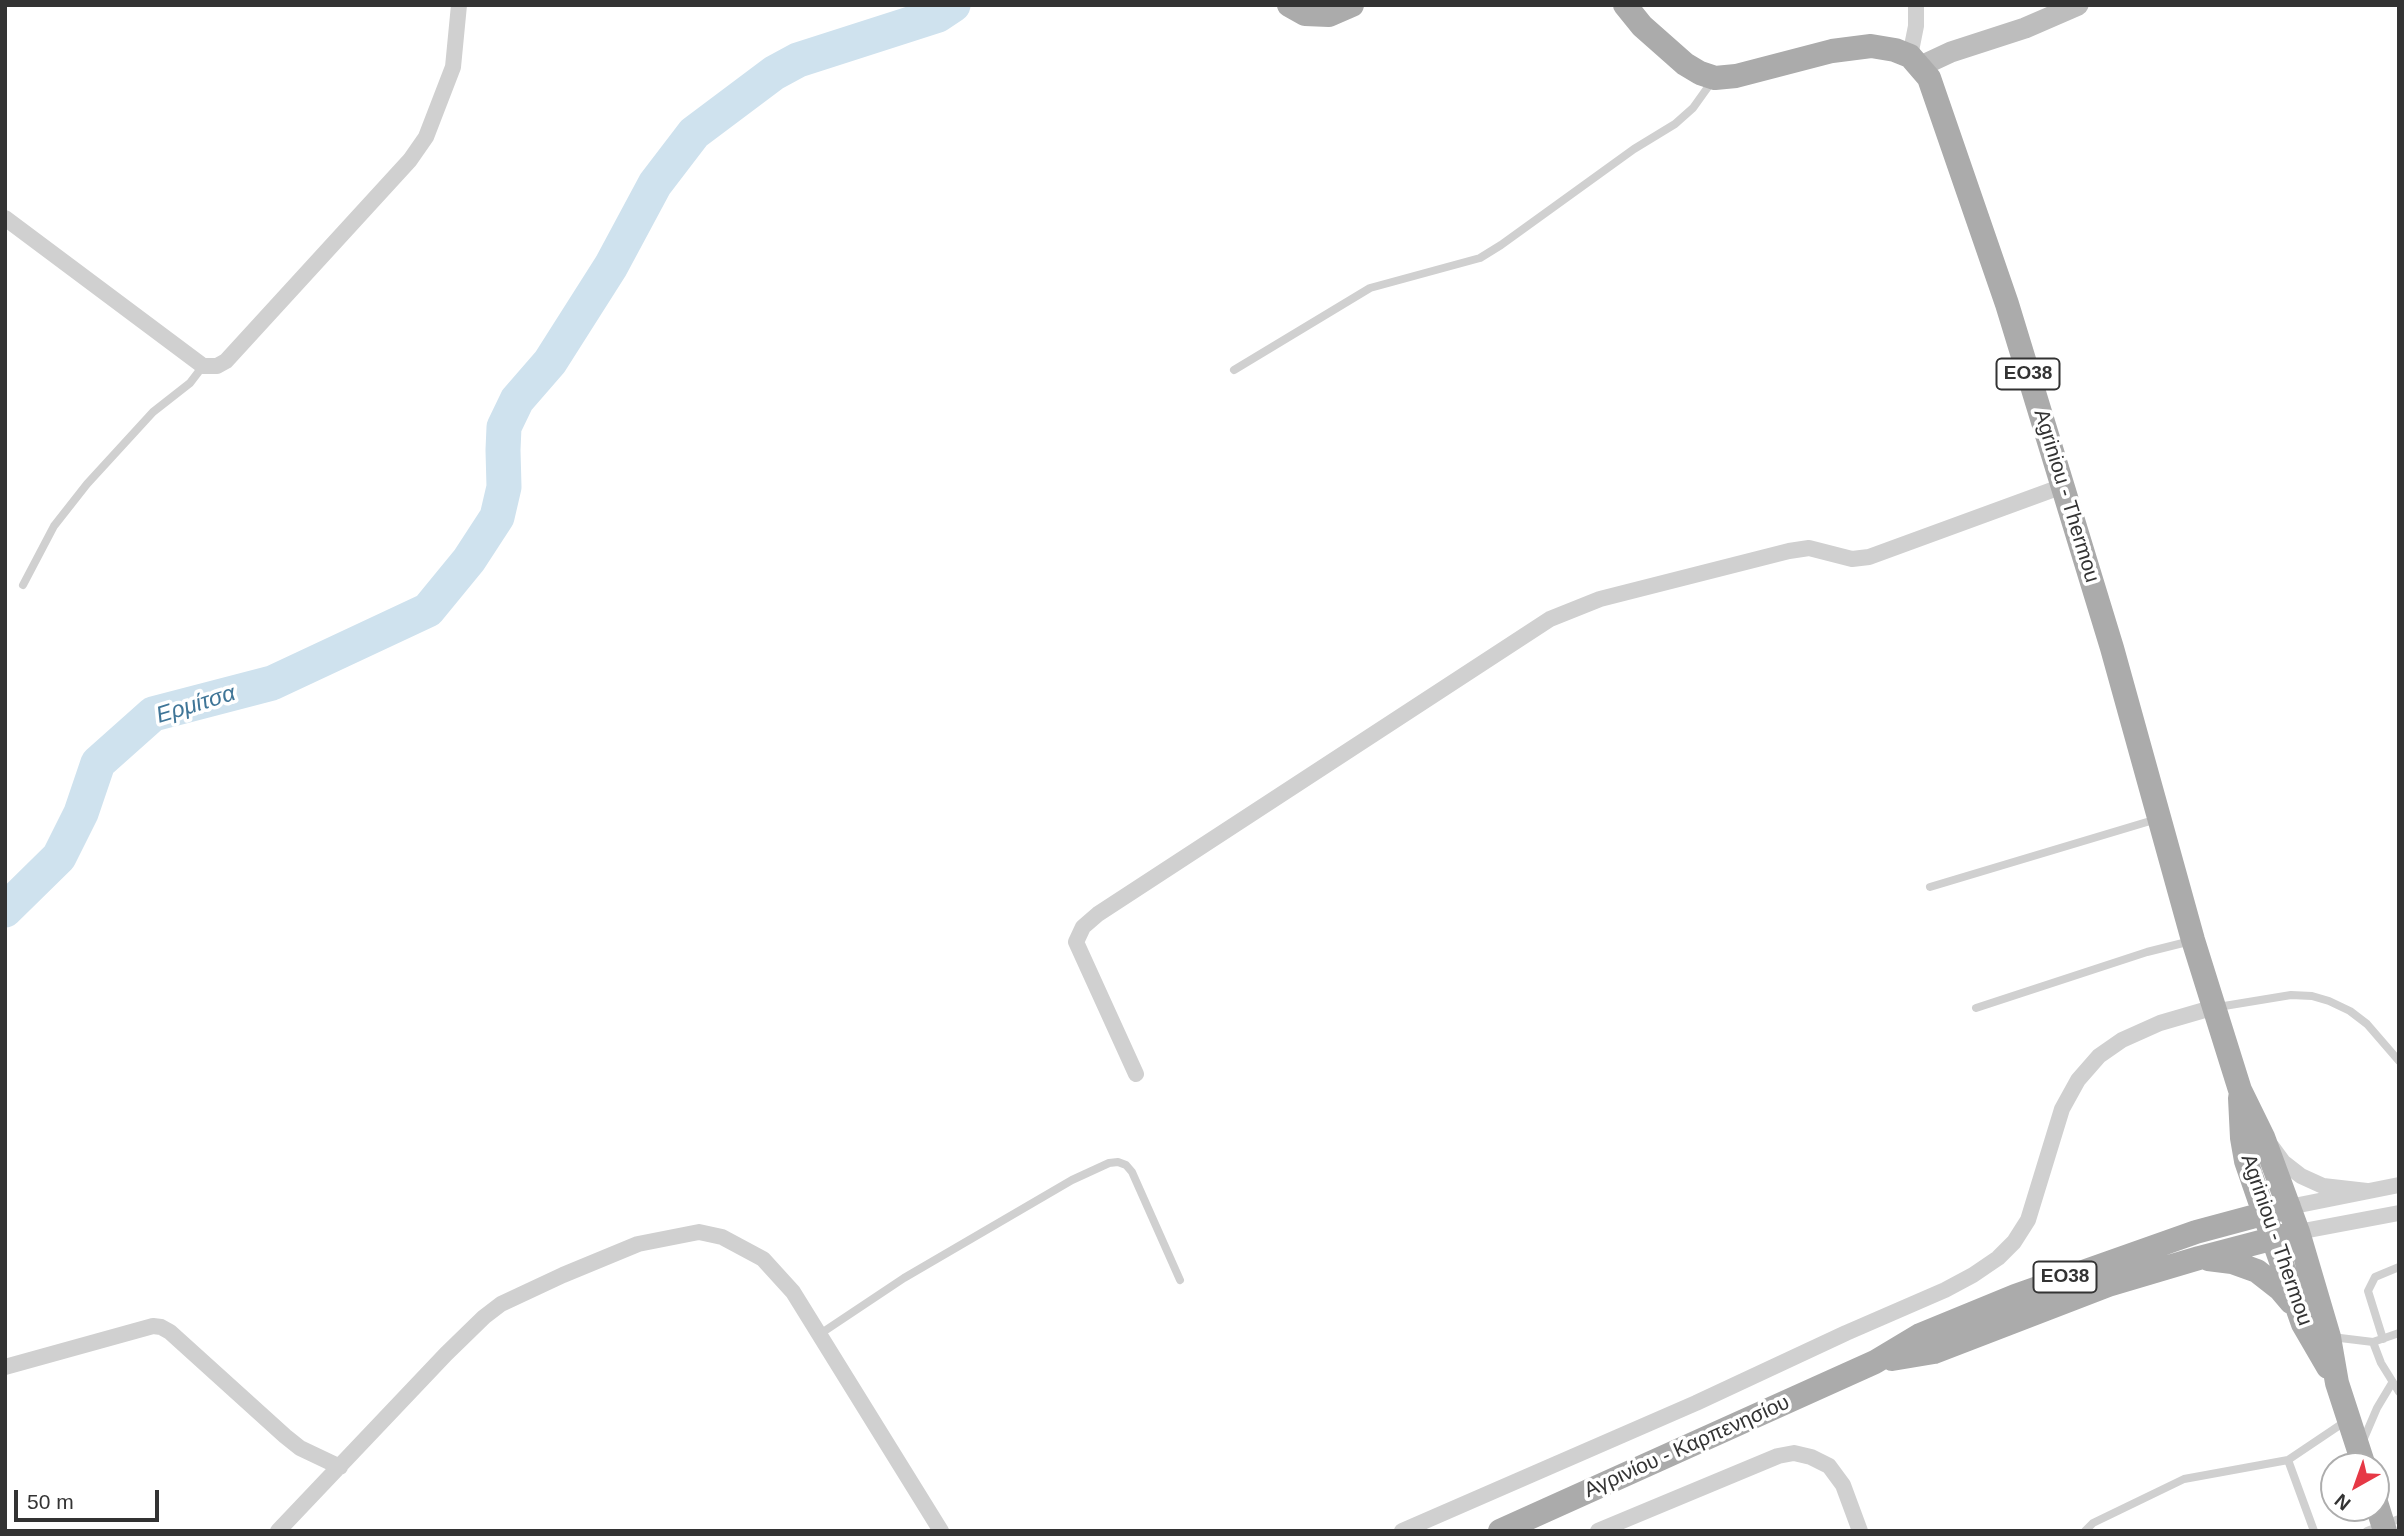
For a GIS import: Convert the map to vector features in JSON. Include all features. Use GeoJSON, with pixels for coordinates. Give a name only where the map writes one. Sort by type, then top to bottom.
{"type":"FeatureCollection","features":[{"type":"Feature","properties":{"kind":"main road"},"geometry":{"type":"LineString","coordinates":[[1289,5],[1305,14],[1329,15],[1352,5]]}},
{"type":"Feature","properties":{"kind":"main road"},"geometry":{"type":"LineString","coordinates":[[1625,5],[1642,26],[1685,64],[1715,78],[1736,76],[1832,51],[1871,46],[1895,50],[1916,61]]}},
{"type":"Feature","properties":{"kind":"main road","name":"Agriniou - Thermou"},"geometry":{"type":"LineString","coordinates":[[1916,61],[1929,78],[2007,303],[2160,818],[2193,940],[2240,1090],[2263,1137],[2298,1232],[2329,1337],[2337,1383],[2360,1452]]}},
{"type":"Feature","properties":{"kind":"main road","name":"Agriniou - Thermou"},"geometry":{"type":"LineString","coordinates":[[2240,1090],[2246,1161],[2298,1310],[2337,1383]]}},
{"type":"Feature","properties":{"kind":"main road","name":"Αγρινίου - Καρπενησίου"},"geometry":{"type":"LineString","coordinates":[[1500,1531],[1875,1362],[1920,1335],[2015,1296],[2134,1253],[2289,1207]]}},
{"type":"Feature","properties":{"kind":"main road","name":"Αγρινίου - Καρπενησίου"},"geometry":{"type":"LineString","coordinates":[[1875,1362],[1934,1352],[2108,1285],[2272,1237],[2298,1232]]}},
{"type":"Feature","properties":{"kind":"main road","name":"ΕΟ38"},"geometry":{"type":"LineString","coordinates":[[2199,1258],[2232,1262],[2257,1271],[2280,1289],[2298,1310]]}},
{"type":"Feature","properties":{"kind":"street"},"geometry":{"type":"LineString","coordinates":[[5,218],[203,366],[217,366],[226,361],[410,160],[426,137],[453,67],[459,5]]}},
{"type":"Feature","properties":{"kind":"street"},"geometry":{"type":"LineString","coordinates":[[1916,5],[1916,61],[2025,27],[2078,5]]}},
{"type":"Feature","properties":{"kind":"street"},"geometry":{"type":"LineString","coordinates":[[1136,1074],[1076,942],[1083,927],[1098,914],[1550,619],[1600,600],[1789,551],[1809,548],[1852,559],[1869,556],[2063,486]]}},
{"type":"Feature","properties":{"kind":"street"},"geometry":{"type":"LineString","coordinates":[[1402,1531],[1696,1403],[1973,1275],[1998,1258],[2014,1242],[2028,1220],[2062,1109],[2078,1080],[2099,1056],[2122,1040],[2160,1023],[2215,1007]]}},
{"type":"Feature","properties":{"kind":"street"},"geometry":{"type":"LineString","coordinates":[[2263,1137],[2284,1162],[2301,1176],[2323,1186],[2367,1191]]}},
{"type":"Feature","properties":{"kind":"street"},"geometry":{"type":"LineString","coordinates":[[2289,1207],[2399,1185]]}},
{"type":"Feature","properties":{"kind":"street"},"geometry":{"type":"LineString","coordinates":[[2298,1232],[2399,1213]]}},
{"type":"Feature","properties":{"kind":"street"},"geometry":{"type":"LineString","coordinates":[[278,1531],[446,1354],[492,1311],[519,1294],[614,1253],[647,1241],[699,1232],[722,1237],[746,1248],[763,1259],[785,1283],[941,1531]]}},
{"type":"Feature","properties":{"kind":"street"},"geometry":{"type":"LineString","coordinates":[[5,1367],[153,1326],[161,1327],[170,1332],[300,1448],[340,1467]]}},
{"type":"Feature","properties":{"kind":"street"},"geometry":{"type":"LineString","coordinates":[[1598,1531],[1778,1456],[1794,1453],[1811,1457],[1829,1466],[1843,1485],[1860,1531]]}},
{"type":"Feature","properties":{"kind":"lane"},"geometry":{"type":"LineString","coordinates":[[1234,370],[1370,288],[1480,258],[1501,246],[1634,149],[1675,124],[1693,108],[1715,78]]}},
{"type":"Feature","properties":{"kind":"lane"},"geometry":{"type":"LineString","coordinates":[[23,584],[54,526],[87,484],[153,412],[190,383],[203,366]]}},
{"type":"Feature","properties":{"kind":"lane"},"geometry":{"type":"LineString","coordinates":[[1930,887],[2160,818]]}},
{"type":"Feature","properties":{"kind":"lane"},"geometry":{"type":"LineString","coordinates":[[1976,1008],[2147,952],[2193,940]]}},
{"type":"Feature","properties":{"kind":"lane"},"geometry":{"type":"LineString","coordinates":[[2215,1007],[2269,997],[2312,996],[2350,1011],[2367,1024],[2399,1061]]}},
{"type":"Feature","properties":{"kind":"lane"},"geometry":{"type":"LineString","coordinates":[[820,1335],[904,1278],[1072,1180],[1109,1163],[1126,1165],[1132,1172],[1180,1280]]}},
{"type":"Feature","properties":{"kind":"lane"},"geometry":{"type":"LineString","coordinates":[[2383,1339],[2368,1291],[2375,1277],[2399,1267]]}},
{"type":"Feature","properties":{"kind":"lane"},"geometry":{"type":"LineString","coordinates":[[2329,1337],[2373,1342],[2399,1333]]}},
{"type":"Feature","properties":{"kind":"lane"},"geometry":{"type":"LineString","coordinates":[[2373,1342],[2381,1363],[2399,1392]]}},
{"type":"Feature","properties":{"kind":"lane"},"geometry":{"type":"LineString","coordinates":[[2364,1452],[2377,1408],[2392,1383]]}},
{"type":"Feature","properties":{"kind":"lane"},"geometry":{"type":"LineString","coordinates":[[2085,1531],[2093,1523],[2184,1479],[2288,1460],[2349,1419]]}},
{"type":"Feature","properties":{"kind":"lane"},"geometry":{"type":"LineString","coordinates":[[2288,1460],[2314,1531]]}},
{"type":"Feature","properties":{"kind":"waterway","name":"Ερμίτσα"},"geometry":{"type":"LineString","coordinates":[[5,910],[59,857],[81,813],[98,763],[153,714],[272,683],[428,610],[469,560],[497,517],[504,487],[504,427],[517,400],[550,362],[611,266],[655,184],[694,133],[774,73],[798,60],[938,15],[953,5]]}}]}
